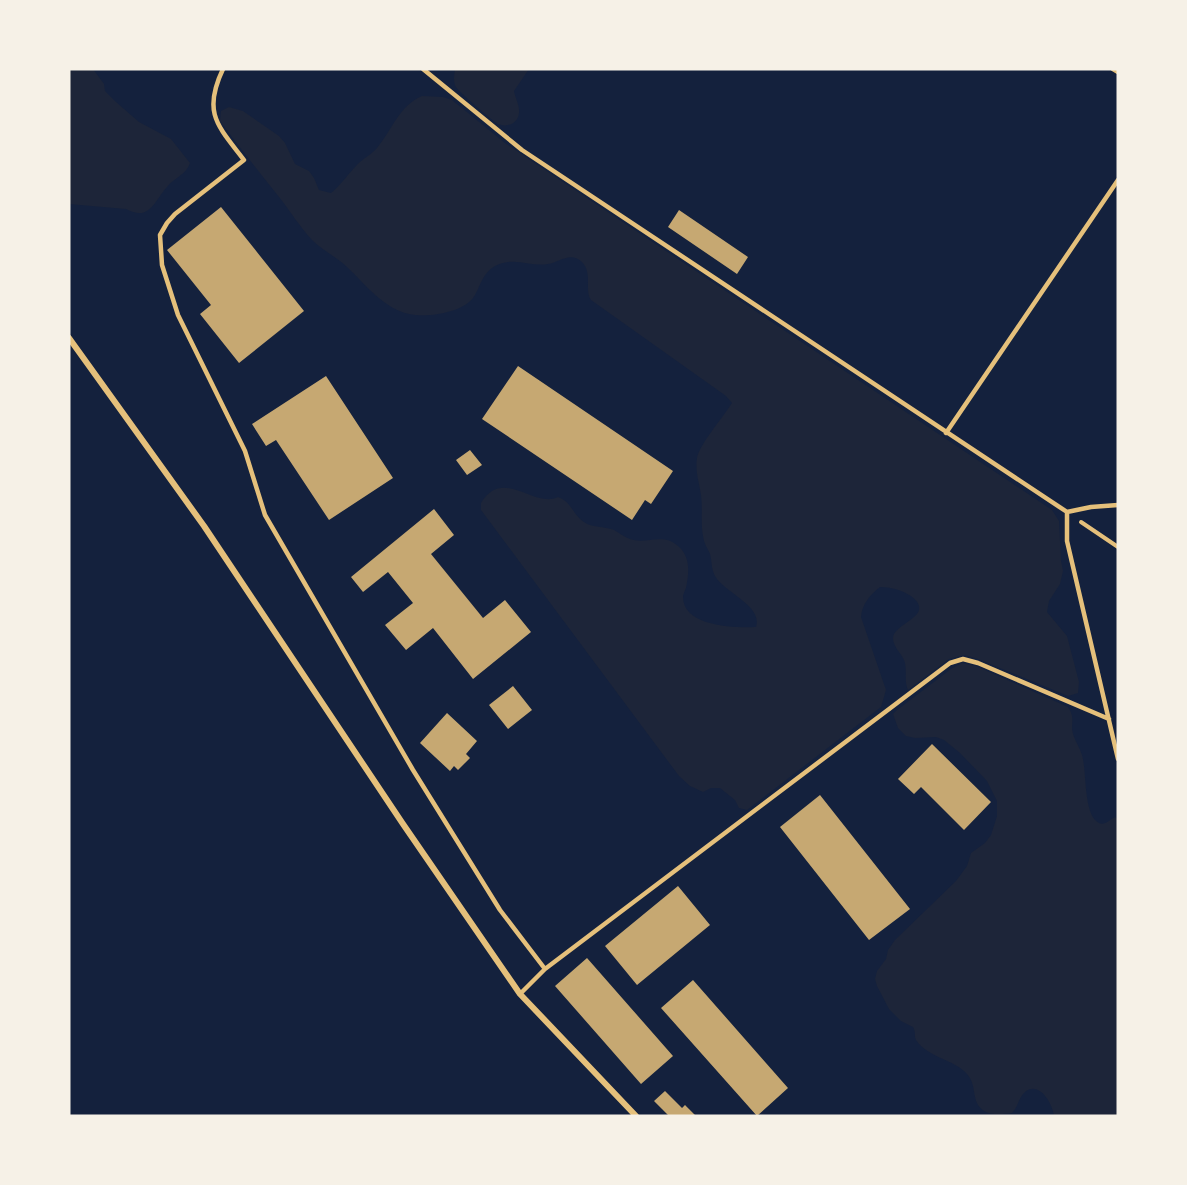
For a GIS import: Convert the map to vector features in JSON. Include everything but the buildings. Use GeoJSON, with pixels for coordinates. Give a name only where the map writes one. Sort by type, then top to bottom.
{"type":"FeatureCollection","features":[{"type":"Feature","properties":{"kind":"street"},"geometry":{"type":"LineString","coordinates":[[69,338],[204,526],[402,824],[520,994],[636,1116]]}},
{"type":"Feature","properties":{"kind":"lane"},"geometry":{"type":"LineString","coordinates":[[223,69],[212,98],[213,111],[218,126],[244,160],[175,214],[160,235],[162,265],[178,315],[245,451],[265,514],[412,770],[500,910],[545,969]]}},
{"type":"Feature","properties":{"kind":"lane"},"geometry":{"type":"LineString","coordinates":[[423,69],[522,150],[1067,512],[1090,507],[1118,506]]}},
{"type":"Feature","properties":{"kind":"lane"},"geometry":{"type":"LineString","coordinates":[[1113,69],[1118,72]]}},
{"type":"Feature","properties":{"kind":"lane"},"geometry":{"type":"LineString","coordinates":[[946,433],[1118,180]]}},
{"type":"Feature","properties":{"kind":"lane"},"geometry":{"type":"LineString","coordinates":[[1067,512],[1067,541],[1118,759]]}},
{"type":"Feature","properties":{"kind":"lane"},"geometry":{"type":"LineString","coordinates":[[520,994],[545,969],[950,663],[963,659],[978,663],[1109,719]]}},
{"type":"Feature","properties":{"kind":"path"},"geometry":{"type":"LineString","coordinates":[[1067,512],[1118,548]]}},
{"type":"Feature","properties":{"kind":"shaded area"},"geometry":{"type":"Polygon","coordinates":[[[69,69],[93,69],[104,84],[105,91],[116,102],[139,122],[171,139],[190,163],[186,170],[162,192],[155,204],[146,211],[141,213],[126,209],[69,204],[69,69]]]}},
{"type":"Feature","properties":{"kind":"shaded area"},"geometry":{"type":"Polygon","coordinates":[[[455,69],[529,69],[514,91],[519,110],[517,120],[505,125],[498,124],[490,118],[456,87],[455,69]]]}},
{"type":"Feature","properties":{"kind":"shaded area"},"geometry":{"type":"Polygon","coordinates":[[[422,96],[452,100],[505,143],[1052,510],[1059,521],[1063,571],[1060,584],[1049,601],[1047,612],[1067,636],[1079,682],[1078,693],[1068,696],[964,655],[949,659],[908,690],[905,663],[893,638],[899,628],[917,614],[918,603],[904,592],[880,587],[867,600],[861,617],[886,690],[881,707],[747,810],[739,808],[735,800],[720,788],[711,788],[703,792],[690,786],[679,776],[481,510],[481,503],[490,493],[499,488],[509,488],[539,498],[558,497],[563,499],[587,524],[614,530],[636,540],[660,539],[672,542],[682,550],[687,560],[688,577],[683,597],[685,607],[701,620],[712,624],[756,627],[757,619],[749,606],[715,576],[702,530],[702,501],[697,458],[707,438],[732,403],[726,396],[591,300],[585,266],[573,257],[541,265],[509,262],[495,266],[485,275],[470,301],[445,313],[417,315],[391,307],[344,264],[312,240],[220,121],[221,111],[229,107],[243,111],[279,136],[295,164],[309,171],[319,190],[331,193],[358,164],[377,148],[407,106],[422,96]]]}},
{"type":"Feature","properties":{"kind":"shaded area"},"geometry":{"type":"Polygon","coordinates":[[[962,663],[976,666],[1068,707],[1072,715],[1073,734],[1084,762],[1090,811],[1101,824],[1115,817],[1118,819],[1118,1116],[1054,1116],[1048,1100],[1035,1089],[1030,1089],[1023,1094],[1012,1113],[987,1113],[977,1103],[967,1074],[921,1046],[916,1040],[913,1027],[901,1021],[889,1009],[877,986],[875,979],[877,971],[895,940],[956,881],[967,866],[971,853],[985,843],[991,835],[997,816],[997,801],[987,781],[960,753],[944,740],[936,737],[906,736],[898,728],[893,714],[962,663]]]}}]}
